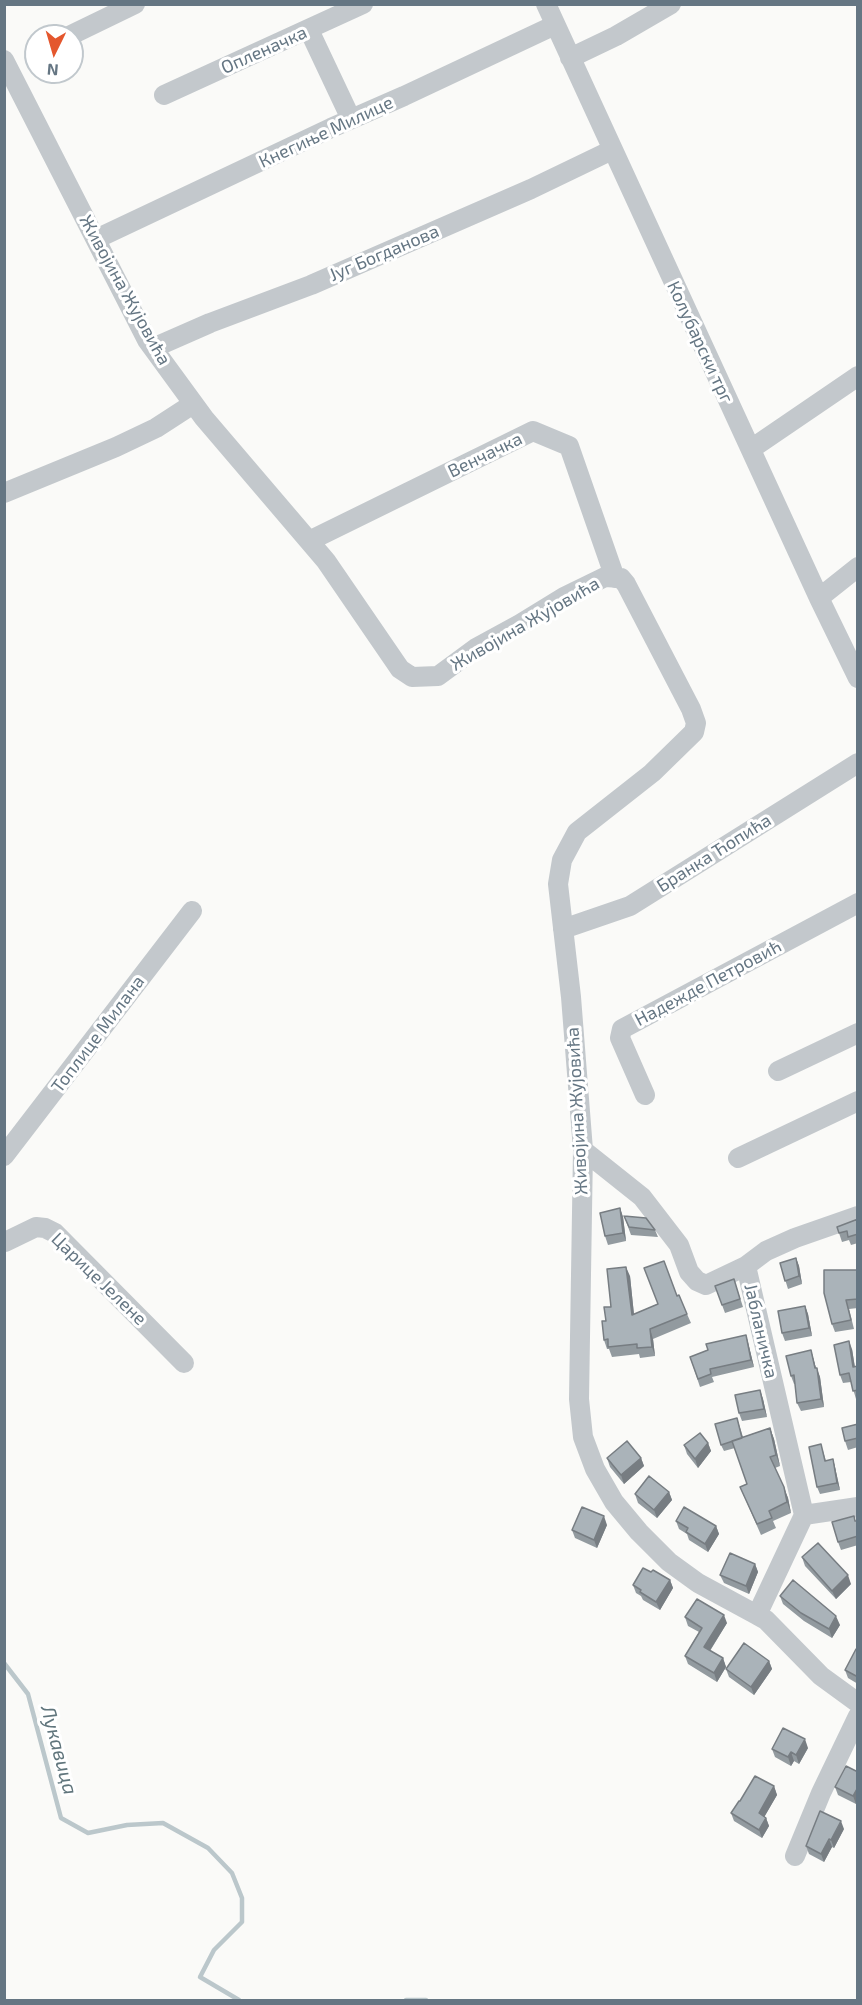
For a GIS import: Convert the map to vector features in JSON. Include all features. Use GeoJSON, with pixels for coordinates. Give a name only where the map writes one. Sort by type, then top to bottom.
{"type":"FeatureCollection","features":[{"type":"Feature","properties":{"kind":"street"},"geometry":{"type":"LineString","coordinates":[[84,29],[135,4]]}},
{"type":"Feature","properties":{"kind":"street","name":"Опленачка"},"geometry":{"type":"LineString","coordinates":[[164,95],[363,4]]}},
{"type":"Feature","properties":{"kind":"street","name":"Колубарски трг"},"geometry":{"type":"LineString","coordinates":[[546,4],[858,678]]}},
{"type":"Feature","properties":{"kind":"street"},"geometry":{"type":"LineString","coordinates":[[570,58],[616,36],[672,4]]}},
{"type":"Feature","properties":{"kind":"street","name":"Кнегиње Милице"},"geometry":{"type":"LineString","coordinates":[[96,239],[555,25]]}},
{"type":"Feature","properties":{"kind":"street"},"geometry":{"type":"LineString","coordinates":[[309,30],[351,119]]}},
{"type":"Feature","properties":{"kind":"street","name":"Живојина Жујовића"},"geometry":{"type":"LineString","coordinates":[[4,60],[153,348],[193,404],[326,561],[400,669],[412,677],[438,676],[476,648],[564,597],[605,577],[621,578],[691,709],[696,723],[694,732],[652,773],[577,832],[560,868],[558,884],[571,997],[583,1150],[579,1336],[579,1400],[583,1437],[595,1469],[614,1502],[639,1532],[669,1562],[698,1583],[766,1620],[821,1676],[858,1703]]}},
{"type":"Feature","properties":{"kind":"street","name":"Југ Богданова"},"geometry":{"type":"LineString","coordinates":[[153,348],[210,323],[311,285],[531,189],[612,150]]}},
{"type":"Feature","properties":{"kind":"street"},"geometry":{"type":"LineString","coordinates":[[751,449],[858,376]]}},
{"type":"Feature","properties":{"kind":"street"},"geometry":{"type":"LineString","coordinates":[[4,493],[116,447],[156,428],[193,404]]}},
{"type":"Feature","properties":{"kind":"street","name":"Венчачка"},"geometry":{"type":"LineString","coordinates":[[309,541],[534,431],[569,446],[615,578]]}},
{"type":"Feature","properties":{"kind":"street"},"geometry":{"type":"LineString","coordinates":[[819,598],[858,567]]}},
{"type":"Feature","properties":{"kind":"street","name":"Бранка Ћопића"},"geometry":{"type":"LineString","coordinates":[[563,930],[630,906],[858,763]]}},
{"type":"Feature","properties":{"kind":"street","name":"Надежде Петровић"},"geometry":{"type":"LineString","coordinates":[[645,1095],[620,1038],[622,1029],[858,903]]}},
{"type":"Feature","properties":{"kind":"street","name":"Топлице Милана"},"geometry":{"type":"LineString","coordinates":[[4,1156],[192,911]]}},
{"type":"Feature","properties":{"kind":"street"},"geometry":{"type":"LineString","coordinates":[[778,1071],[858,1033]]}},
{"type":"Feature","properties":{"kind":"street"},"geometry":{"type":"LineString","coordinates":[[738,1158],[858,1101]]}},
{"type":"Feature","properties":{"kind":"street","name":"Јабланичка"},"geometry":{"type":"LineString","coordinates":[[583,1150],[642,1197],[679,1245],[689,1272],[697,1281],[706,1285],[746,1266],[804,1515]]}},
{"type":"Feature","properties":{"kind":"street"},"geometry":{"type":"LineString","coordinates":[[746,1266],[766,1251],[858,1216]]}},
{"type":"Feature","properties":{"kind":"street","name":"Царице Јелене"},"geometry":{"type":"LineString","coordinates":[[5,1242],[36,1227],[55,1233],[184,1363]]}},
{"type":"Feature","properties":{"kind":"street"},"geometry":{"type":"LineString","coordinates":[[4,1234],[5,1242]]}},
{"type":"Feature","properties":{"kind":"street"},"geometry":{"type":"LineString","coordinates":[[757,1615],[804,1515],[858,1507]]}},
{"type":"Feature","properties":{"kind":"street"},"geometry":{"type":"LineString","coordinates":[[795,1856],[821,1793],[858,1716]]}},
{"type":"Feature","properties":{"kind":"building"},"geometry":{"type":"Polygon","coordinates":[[[620,1208],[623,1233],[605,1236],[600,1213],[620,1208]]]}},
{"type":"Feature","properties":{"kind":"building"},"geometry":{"type":"Polygon","coordinates":[[[624,1216],[646,1218],[655,1230],[629,1227],[624,1216]]]}},
{"type":"Feature","properties":{"kind":"building"},"geometry":{"type":"Polygon","coordinates":[[[858,1219],[858,1234],[848,1237],[847,1231],[839,1233],[837,1227],[858,1219]]]}},
{"type":"Feature","properties":{"kind":"building"},"geometry":{"type":"Polygon","coordinates":[[[796,1258],[799,1276],[785,1281],[780,1263],[796,1258]]]}},
{"type":"Feature","properties":{"kind":"building"},"geometry":{"type":"Polygon","coordinates":[[[664,1261],[677,1296],[679,1295],[687,1314],[650,1329],[652,1347],[637,1348],[637,1344],[608,1347],[608,1339],[604,1340],[602,1321],[606,1321],[604,1307],[611,1307],[607,1269],[626,1267],[632,1315],[658,1304],[644,1268],[664,1261]]]}},
{"type":"Feature","properties":{"kind":"building"},"geometry":{"type":"Polygon","coordinates":[[[824,1270],[858,1270],[858,1299],[846,1300],[851,1320],[832,1324],[824,1293],[824,1270]]]}},
{"type":"Feature","properties":{"kind":"building"},"geometry":{"type":"Polygon","coordinates":[[[734,1279],[740,1299],[722,1305],[715,1286],[734,1279]]]}},
{"type":"Feature","properties":{"kind":"building"},"geometry":{"type":"Polygon","coordinates":[[[805,1306],[809,1328],[782,1333],[778,1311],[805,1306]]]}},
{"type":"Feature","properties":{"kind":"building"},"geometry":{"type":"Polygon","coordinates":[[[746,1335],[751,1360],[710,1369],[711,1374],[698,1379],[690,1357],[708,1350],[706,1344],[746,1335]]]}},
{"type":"Feature","properties":{"kind":"building"},"geometry":{"type":"Polygon","coordinates":[[[849,1341],[853,1367],[858,1366],[858,1390],[853,1391],[849,1373],[840,1375],[834,1345],[849,1341]]]}},
{"type":"Feature","properties":{"kind":"building"},"geometry":{"type":"Polygon","coordinates":[[[811,1350],[815,1368],[817,1368],[821,1399],[797,1403],[794,1375],[791,1376],[786,1356],[811,1350]]]}},
{"type":"Feature","properties":{"kind":"building"},"geometry":{"type":"Polygon","coordinates":[[[760,1390],[764,1409],[739,1413],[735,1395],[760,1390]]]}},
{"type":"Feature","properties":{"kind":"building"},"geometry":{"type":"Polygon","coordinates":[[[737,1418],[742,1438],[721,1445],[715,1424],[737,1418]]]}},
{"type":"Feature","properties":{"kind":"building"},"geometry":{"type":"Polygon","coordinates":[[[858,1424],[858,1438],[845,1441],[842,1428],[858,1424]]]}},
{"type":"Feature","properties":{"kind":"building"},"geometry":{"type":"Polygon","coordinates":[[[770,1428],[776,1455],[770,1457],[784,1487],[787,1502],[769,1511],[772,1518],[757,1524],[740,1487],[747,1484],[732,1441],[770,1428]]]}},
{"type":"Feature","properties":{"kind":"building"},"geometry":{"type":"Polygon","coordinates":[[[700,1433],[708,1443],[695,1459],[684,1445],[700,1433]]]}},
{"type":"Feature","properties":{"kind":"building"},"geometry":{"type":"Polygon","coordinates":[[[627,1441],[641,1458],[621,1475],[607,1458],[627,1441]]]}},
{"type":"Feature","properties":{"kind":"building"},"geometry":{"type":"Polygon","coordinates":[[[821,1444],[825,1461],[833,1459],[837,1483],[817,1487],[809,1447],[821,1444]]]}},
{"type":"Feature","properties":{"kind":"building"},"geometry":{"type":"Polygon","coordinates":[[[649,1476],[669,1492],[654,1510],[635,1494],[649,1476]]]}},
{"type":"Feature","properties":{"kind":"building"},"geometry":{"type":"Polygon","coordinates":[[[582,1507],[604,1516],[594,1540],[572,1530],[582,1507]]]}},
{"type":"Feature","properties":{"kind":"building"},"geometry":{"type":"Polygon","coordinates":[[[684,1507],[716,1526],[705,1544],[686,1532],[688,1528],[676,1521],[684,1507]]]}},
{"type":"Feature","properties":{"kind":"building"},"geometry":{"type":"Polygon","coordinates":[[[854,1516],[855,1521],[858,1521],[858,1536],[838,1542],[832,1522],[854,1516]]]}},
{"type":"Feature","properties":{"kind":"building"},"geometry":{"type":"Polygon","coordinates":[[[818,1543],[848,1575],[832,1591],[802,1557],[818,1543]]]}},
{"type":"Feature","properties":{"kind":"building"},"geometry":{"type":"Polygon","coordinates":[[[730,1553],[755,1564],[746,1586],[720,1575],[730,1553]]]}},
{"type":"Feature","properties":{"kind":"building"},"geometry":{"type":"Polygon","coordinates":[[[643,1568],[651,1572],[653,1570],[670,1580],[656,1602],[633,1585],[643,1568]]]}},
{"type":"Feature","properties":{"kind":"building"},"geometry":{"type":"Polygon","coordinates":[[[793,1580],[836,1616],[829,1629],[801,1613],[780,1596],[793,1580]]]}},
{"type":"Feature","properties":{"kind":"building"},"geometry":{"type":"Polygon","coordinates":[[[697,1599],[724,1615],[704,1647],[723,1658],[714,1673],[685,1656],[702,1628],[685,1617],[697,1599]]]}},
{"type":"Feature","properties":{"kind":"building"},"geometry":{"type":"Polygon","coordinates":[[[744,1643],[769,1661],[751,1687],[726,1669],[744,1643]]]}},
{"type":"Feature","properties":{"kind":"building"},"geometry":{"type":"Polygon","coordinates":[[[856,1649],[858,1650],[858,1677],[845,1670],[856,1649]]]}},
{"type":"Feature","properties":{"kind":"building"},"geometry":{"type":"Polygon","coordinates":[[[783,1728],[805,1739],[796,1755],[791,1752],[788,1757],[772,1749],[783,1728]]]}},
{"type":"Feature","properties":{"kind":"building"},"geometry":{"type":"Polygon","coordinates":[[[846,1766],[858,1772],[858,1787],[853,1796],[835,1787],[846,1766]]]}},
{"type":"Feature","properties":{"kind":"building"},"geometry":{"type":"Polygon","coordinates":[[[755,1776],[774,1786],[759,1813],[766,1818],[759,1830],[731,1813],[755,1776]]]}},
{"type":"Feature","properties":{"kind":"building"},"geometry":{"type":"Polygon","coordinates":[[[820,1811],[841,1821],[821,1854],[806,1846],[820,1811]]]}},
{"type":"Feature","properties":{"kind":"waterway","name":"Лукавица"},"geometry":{"type":"LineString","coordinates":[[4,1663],[28,1694],[61,1818],[88,1833],[127,1825],[163,1823],[208,1848],[232,1873],[242,1898],[242,1922],[214,1950],[200,1977],[239,2000]]}},
{"type":"Feature","properties":{"kind":"waterway","name":"Лукавица"},"geometry":{"type":"LineString","coordinates":[[406,2000],[426,2000]]}}]}
